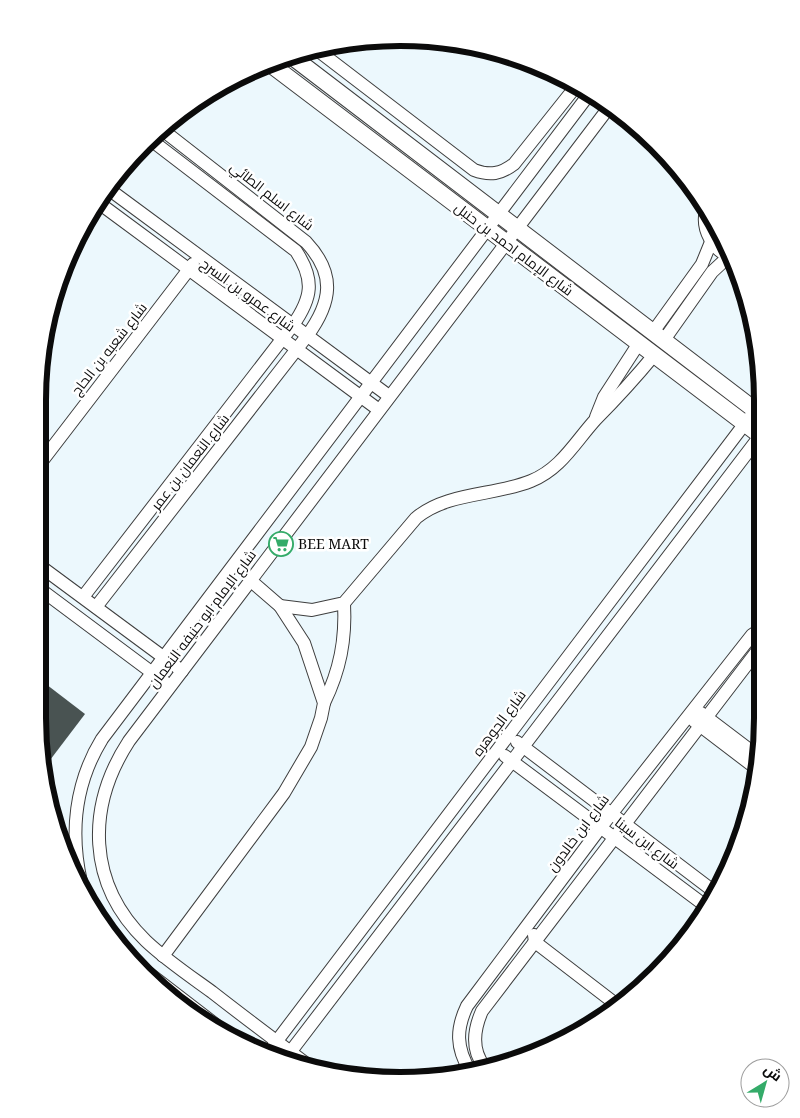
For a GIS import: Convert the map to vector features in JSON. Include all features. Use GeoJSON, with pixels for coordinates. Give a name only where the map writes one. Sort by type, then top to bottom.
{"type":"FeatureCollection","features":[{"type":"Feature","properties":{"kind":"street"},"geometry":{"type":"LineString","coordinates":[[323,55],[474,170],[484,174],[500,172],[514,164],[572,92]]}},
{"type":"Feature","properties":{"kind":"street","name":"شارع الإمام احمد بن حنبل"},"geometry":{"type":"LineString","coordinates":[[298,61],[754,410]]}},
{"type":"Feature","properties":{"kind":"street","name":"شارع الإمام احمد بن حنبل"},"geometry":{"type":"LineString","coordinates":[[276,69],[505,243],[655,354],[754,431]]}},
{"type":"Feature","properties":{"kind":"street","name":"شارع الإمام ابو حنيفه النعمان"},"geometry":{"type":"LineString","coordinates":[[76,860],[75,812],[88,766],[111,725],[585,99]]}},
{"type":"Feature","properties":{"kind":"street","name":"شارع الإمام ابو حنيفه النعمان"},"geometry":{"type":"LineString","coordinates":[[285,1053],[276,1041],[163,956],[131,924],[112,892],[102,864],[99,819],[107,780],[116,760],[170,686],[605,112]]}},
{"type":"Feature","properties":{"kind":"street","name":"شارع اسلم الطائي"},"geometry":{"type":"LineString","coordinates":[[167,134],[278,219],[316,252],[323,264],[328,292],[326,306],[307,336]]}},
{"type":"Feature","properties":{"kind":"street","name":"شارع اسلم الطائي"},"geometry":{"type":"LineString","coordinates":[[156,144],[296,251],[305,265],[309,281],[308,297],[293,325]]}},
{"type":"Feature","properties":{"kind":"street","name":"شارع عمرو بن السرح"},"geometry":{"type":"LineString","coordinates":[[114,193],[390,396]]}},
{"type":"Feature","properties":{"kind":"street","name":"شارع عمرو بن السرح"},"geometry":{"type":"LineString","coordinates":[[103,207],[379,410]]}},
{"type":"Feature","properties":{"kind":"street"},"geometry":{"type":"LineString","coordinates":[[706,223],[706,229],[711,242],[719,249]]}},
{"type":"Feature","properties":{"kind":"street"},"geometry":{"type":"LineString","coordinates":[[658,336],[702,264],[711,242]]}},
{"type":"Feature","properties":{"kind":"street","name":"شارع شعبه بن الحاج"},"geometry":{"type":"LineString","coordinates":[[46,455],[200,256]]}},
{"type":"Feature","properties":{"kind":"street"},"geometry":{"type":"LineString","coordinates":[[658,336],[712,272],[725,261]]}},
{"type":"Feature","properties":{"kind":"street","name":"شارع النعمان بن عمر"},"geometry":{"type":"LineString","coordinates":[[83,597],[293,325]]}},
{"type":"Feature","properties":{"kind":"street","name":"شارع النعمان بن عمر"},"geometry":{"type":"LineString","coordinates":[[96,607],[307,336]]}},
{"type":"Feature","properties":{"kind":"street"},"geometry":{"type":"LineString","coordinates":[[596,420],[604,397],[640,343]]}},
{"type":"Feature","properties":{"kind":"street"},"geometry":{"type":"LineString","coordinates":[[280,606],[312,610],[344,603],[424,511],[442,503],[532,481],[549,472],[564,459],[655,354]]}},
{"type":"Feature","properties":{"kind":"street","name":"شارع الجوهره"},"geometry":{"type":"LineString","coordinates":[[272,1047],[745,424],[754,415]]}},
{"type":"Feature","properties":{"kind":"street"},"geometry":{"type":"LineString","coordinates":[[289,1054],[754,444]]}},
{"type":"Feature","properties":{"kind":"street"},"geometry":{"type":"LineString","coordinates":[[46,570],[182,671]]}},
{"type":"Feature","properties":{"kind":"street"},"geometry":{"type":"LineString","coordinates":[[250,580],[280,606],[304,643],[324,703]]}},
{"type":"Feature","properties":{"kind":"street"},"geometry":{"type":"LineString","coordinates":[[46,593],[170,686]]}},
{"type":"Feature","properties":{"kind":"street"},"geometry":{"type":"LineString","coordinates":[[163,956],[284,793],[311,748],[324,703],[335,680],[342,655],[345,629],[344,603]]}},
{"type":"Feature","properties":{"kind":"street","name":"شارع ابن خالدون"},"geometry":{"type":"LineString","coordinates":[[467,1065],[459,1046],[458,1032],[461,1018],[467,1006],[601,827],[754,634]]}},
{"type":"Feature","properties":{"kind":"street"},"geometry":{"type":"LineString","coordinates":[[482,1062],[476,1050],[476,1023],[482,1011],[754,655]]}},
{"type":"Feature","properties":{"kind":"street"},"geometry":{"type":"LineString","coordinates":[[691,712],[751,764]]}},
{"type":"Feature","properties":{"kind":"street"},"geometry":{"type":"LineString","coordinates":[[703,722],[752,753]]}},
{"type":"Feature","properties":{"kind":"street","name":"شارع ابن سينا"},"geometry":{"type":"LineString","coordinates":[[508,735],[710,888]]}},
{"type":"Feature","properties":{"kind":"street","name":"شارع ابن سينا"},"geometry":{"type":"LineString","coordinates":[[498,750],[616,837],[701,903]]}},
{"type":"Feature","properties":{"kind":"street"},"geometry":{"type":"LineString","coordinates":[[521,933],[531,932],[535,942],[612,1001]]}},
{"type":"Feature","properties":{"kind":"building"},"geometry":{"type":"Polygon","coordinates":[[[46,684],[85,714],[49,762],[46,684]]]}},
{"type":"Feature","properties":{"kind":"place","name":"BEE MART"},"geometry":{"type":"Point","coordinates":[281,544]}}]}
